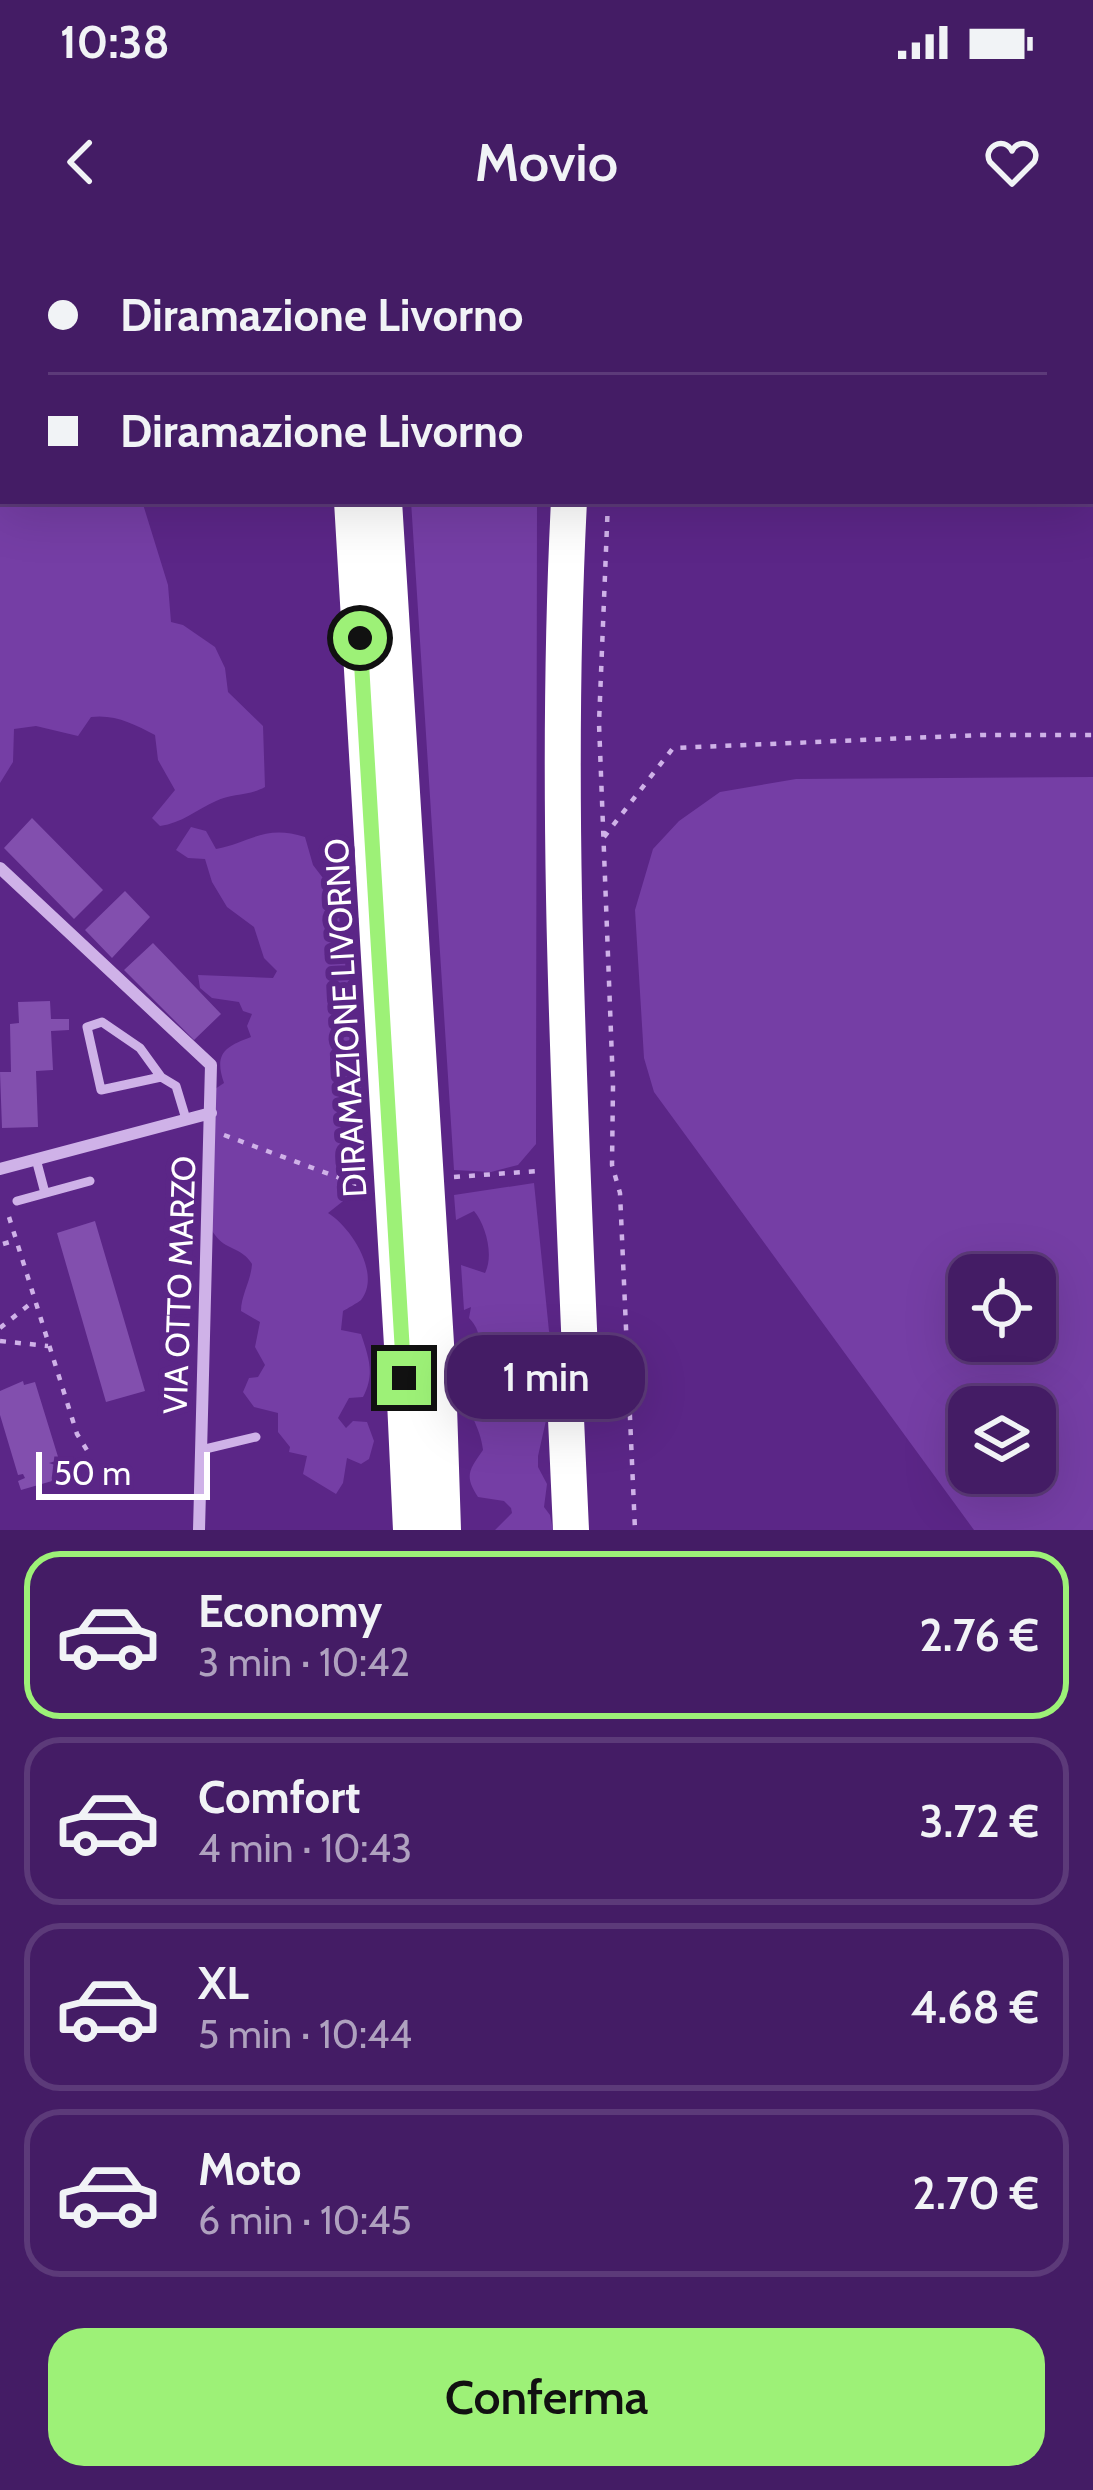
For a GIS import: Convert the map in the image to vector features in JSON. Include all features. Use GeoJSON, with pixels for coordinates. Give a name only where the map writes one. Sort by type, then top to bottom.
{"type":"FeatureCollection","features":[{"type":"Feature","properties":{"kind":"highway","name":"DIRAMAZIONE LIVORNO"},"geometry":{"type":"LineString","coordinates":[[352,504],[421,1377],[443,1530]]}},
{"type":"Feature","properties":{"kind":"highway","name":"DIRAMAZIONE LIVORNO"},"geometry":{"type":"LineString","coordinates":[[384,504],[421,1377],[411,1530]]}},
{"type":"Feature","properties":{"kind":"highway"},"geometry":{"type":"LineString","coordinates":[[550,504],[544,779],[547,979],[572,1376],[587,1530]]}},
{"type":"Feature","properties":{"kind":"highway"},"geometry":{"type":"LineString","coordinates":[[568,504],[562,741],[571,1530]]}},
{"type":"Feature","properties":{"kind":"street","name":"VIA OTTO MARZO"},"geometry":{"type":"LineString","coordinates":[[0,868],[211,1065],[199,1530]]}},
{"type":"Feature","properties":{"kind":"street","name":"VIA OTTO MARZO"},"geometry":{"type":"LineString","coordinates":[[0,1168],[211,1112]]}},
{"type":"Feature","properties":{"kind":"lane"},"geometry":{"type":"LineString","coordinates":[[160,1077],[101,1090],[87,1027],[102,1022],[140,1048],[160,1077],[176,1087],[186,1119]]}},
{"type":"Feature","properties":{"kind":"lane"},"geometry":{"type":"LineString","coordinates":[[36,1159],[45,1193]]}},
{"type":"Feature","properties":{"kind":"lane"},"geometry":{"type":"LineString","coordinates":[[17,1201],[90,1181]]}},
{"type":"Feature","properties":{"kind":"lane"},"geometry":{"type":"LineString","coordinates":[[201,1450],[256,1437]]}},
{"type":"Feature","properties":{"kind":"path"},"geometry":{"type":"LineString","coordinates":[[608,504],[599,723],[612,1166],[620,1193],[635,1530]]}},
{"type":"Feature","properties":{"kind":"path"},"geometry":{"type":"LineString","coordinates":[[604,836],[673,748],[1093,735]]}},
{"type":"Feature","properties":{"kind":"path"},"geometry":{"type":"LineString","coordinates":[[210,1130],[356,1184],[371,1183]]}},
{"type":"Feature","properties":{"kind":"path"},"geometry":{"type":"LineString","coordinates":[[453,1177],[538,1171]]}},
{"type":"Feature","properties":{"kind":"path"},"geometry":{"type":"LineString","coordinates":[[5,1206],[77,1434],[90,1455]]}},
{"type":"Feature","properties":{"kind":"path"},"geometry":{"type":"LineString","coordinates":[[2,1244],[16,1240]]}},
{"type":"Feature","properties":{"kind":"path"},"geometry":{"type":"LineString","coordinates":[[0,1328],[35,1300]]}},
{"type":"Feature","properties":{"kind":"path"},"geometry":{"type":"LineString","coordinates":[[0,1342],[50,1346]]}},
{"type":"Feature","properties":{"kind":"shaded area"},"geometry":{"type":"Polygon","coordinates":[[[143,504],[168,585],[171,622],[215,647],[225,668],[228,692],[263,726],[265,787],[222,798],[160,826],[152,818],[175,790],[158,760],[155,735],[100,716],[91,717],[78,736],[36,726],[14,729],[13,762],[0,783],[0,506],[143,504]]]}},
{"type":"Feature","properties":{"kind":"shaded area"},"geometry":{"type":"Polygon","coordinates":[[[411,504],[537,504],[536,1144],[518,1165],[491,1172],[454,1170],[411,504]]]}},
{"type":"Feature","properties":{"kind":"shaded area"},"geometry":{"type":"Polygon","coordinates":[[[1093,777],[1093,1530],[974,1530],[654,1092],[644,1058],[635,910],[653,849],[679,821],[720,792],[796,779],[1093,777]]]}},
{"type":"Feature","properties":{"kind":"shaded area"},"geometry":{"type":"Polygon","coordinates":[[[191,827],[206,831],[216,849],[269,833],[305,837],[313,865],[332,890],[342,953],[354,971],[351,995],[359,1024],[353,1048],[364,1065],[357,1120],[365,1154],[355,1172],[340,1169],[347,1198],[328,1213],[354,1239],[368,1277],[361,1300],[343,1311],[341,1330],[361,1334],[369,1381],[363,1397],[349,1398],[338,1418],[346,1428],[353,1421],[367,1422],[374,1441],[369,1459],[361,1464],[347,1458],[336,1494],[303,1474],[307,1456],[289,1452],[278,1432],[278,1413],[254,1407],[243,1392],[249,1378],[258,1377],[265,1365],[255,1347],[260,1322],[241,1311],[252,1264],[215,1235],[205,1205],[204,1165],[212,1091],[224,1083],[221,1058],[228,1048],[251,1037],[247,1026],[252,1014],[243,1011],[239,1002],[212,998],[200,988],[198,975],[273,978],[277,971],[264,958],[254,927],[227,907],[205,859],[188,858],[176,850],[191,827]]]}},
{"type":"Feature","properties":{"kind":"shaded area"},"geometry":{"type":"Polygon","coordinates":[[[534,1183],[549,1331],[556,1356],[538,1456],[547,1484],[544,1507],[553,1530],[495,1530],[512,1513],[504,1501],[478,1497],[471,1484],[472,1468],[483,1450],[467,1396],[479,1338],[469,1318],[471,1307],[464,1310],[461,1265],[485,1273],[489,1250],[474,1211],[456,1220],[454,1195],[534,1183]]]}},
{"type":"Feature","properties":{"kind":"building"},"geometry":{"type":"Polygon","coordinates":[[[32,818],[103,890],[74,919],[4,848],[32,818]]]}},
{"type":"Feature","properties":{"kind":"building"},"geometry":{"type":"Polygon","coordinates":[[[125,891],[150,917],[112,958],[85,930],[125,891]]]}},
{"type":"Feature","properties":{"kind":"building"},"geometry":{"type":"Polygon","coordinates":[[[153,943],[221,1014],[194,1040],[124,970],[153,943]]]}},
{"type":"Feature","properties":{"kind":"building"},"geometry":{"type":"Polygon","coordinates":[[[50,1001],[51,1019],[69,1019],[69,1030],[51,1031],[53,1070],[36,1071],[38,1127],[2,1128],[0,1072],[11,1072],[10,1024],[19,1023],[18,1002],[50,1001]]]}},
{"type":"Feature","properties":{"kind":"building"},"geometry":{"type":"Polygon","coordinates":[[[95,1221],[145,1391],[106,1402],[57,1233],[95,1221]]]}},
{"type":"Feature","properties":{"kind":"building"},"geometry":{"type":"Polygon","coordinates":[[[23,1381],[24,1385],[35,1382],[59,1460],[49,1463],[55,1465],[59,1479],[21,1490],[18,1481],[25,1478],[18,1475],[0,1415],[0,1391],[23,1381]]]}},
{"type":"Feature","properties":{"kind":"route"},"geometry":{"type":"LineString","coordinates":[[360,638],[404,1378]]}}]}
